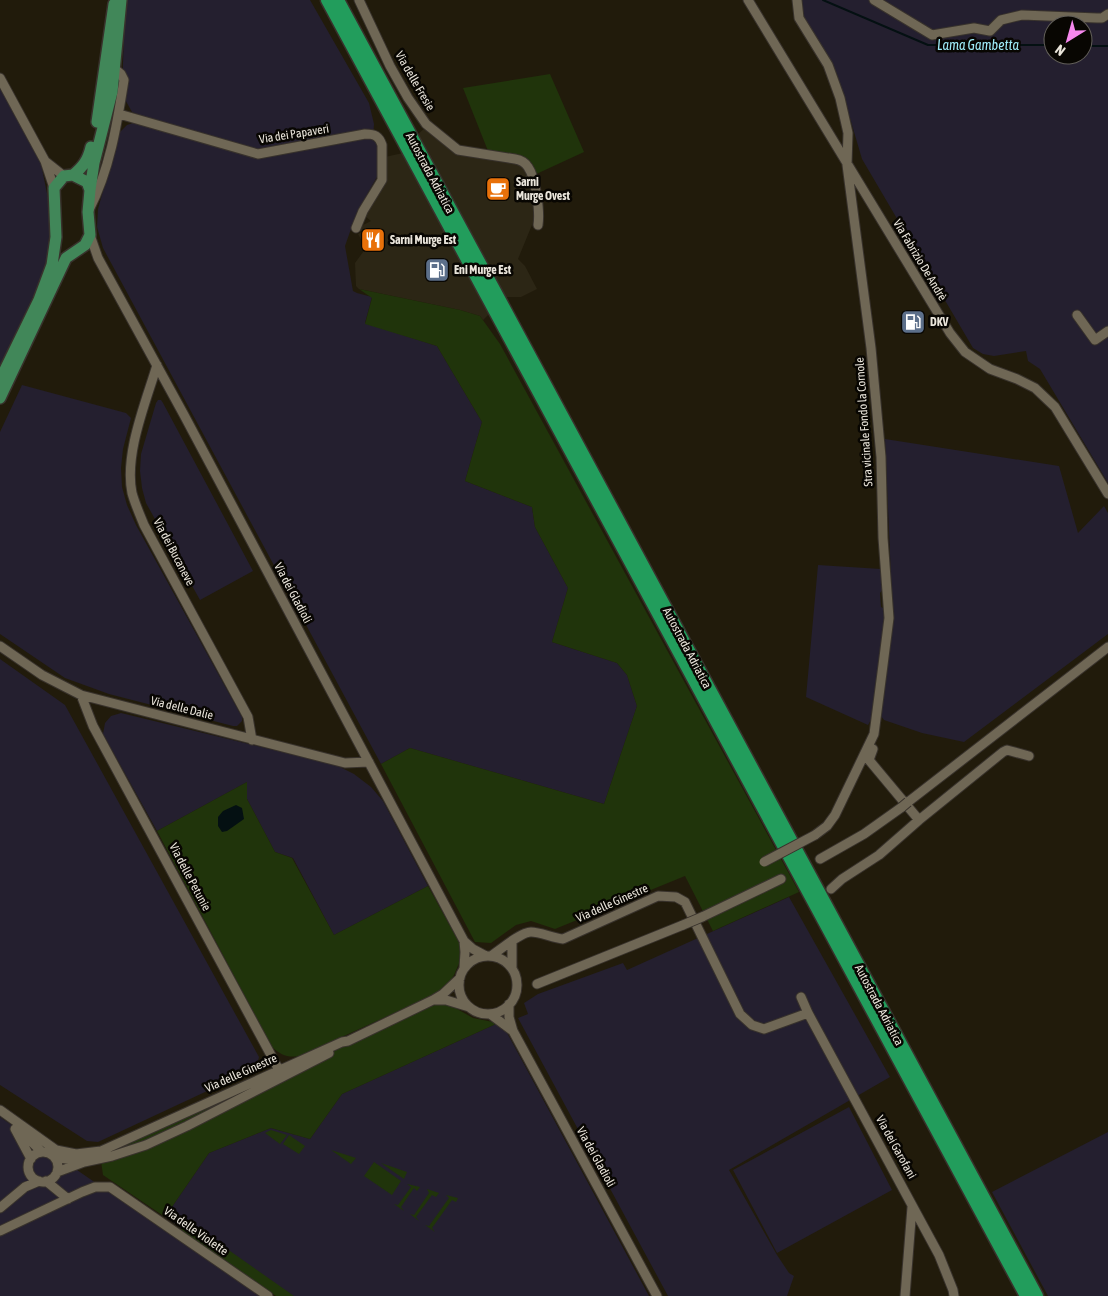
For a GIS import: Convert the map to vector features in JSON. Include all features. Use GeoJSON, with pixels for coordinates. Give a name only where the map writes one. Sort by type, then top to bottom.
{"type":"FeatureCollection","features":[{"type":"Feature","properties":{"kind":"highway","name":"Autostrada Adriatica"},"geometry":{"type":"LineString","coordinates":[[327,0],[1026,1296]]}},
{"type":"Feature","properties":{"kind":"highway","name":"Autostrada Adriatica"},"geometry":{"type":"LineString","coordinates":[[338,0],[1037,1296]]}},
{"type":"Feature","properties":{"kind":"main road"},"geometry":{"type":"LineString","coordinates":[[0,380],[52,266],[56,237],[54,188],[68,175],[83,167],[89,157],[99,109],[114,0]]}},
{"type":"Feature","properties":{"kind":"main road"},"geometry":{"type":"LineString","coordinates":[[0,398],[57,274],[66,258],[85,245],[90,236],[88,212],[90,190],[94,163],[112,92],[121,0]]}},
{"type":"Feature","properties":{"kind":"main road"},"geometry":{"type":"LineString","coordinates":[[68,175],[87,182],[90,190]]}},
{"type":"Feature","properties":{"kind":"main road"},"geometry":{"type":"LineString","coordinates":[[56,237],[64,248],[76,250]]}},
{"type":"Feature","properties":{"kind":"street","name":"Via delle Fresie"},"geometry":{"type":"LineString","coordinates":[[359,0],[390,66],[408,98],[426,124],[458,150],[515,159],[530,168],[539,216],[538,225]]}},
{"type":"Feature","properties":{"kind":"street","name":"Via Fabrizio De Andrè"},"geometry":{"type":"LineString","coordinates":[[748,0],[950,333],[965,352],[990,369],[1035,388],[1055,407],[1108,494]]}},
{"type":"Feature","properties":{"kind":"street","name":"Stra vicinale Fondo la Cornole"},"geometry":{"type":"LineString","coordinates":[[764,862],[815,835],[827,826],[835,815],[874,734],[889,618],[883,538],[881,457],[871,348],[847,166],[848,133],[840,98],[828,65],[799,18],[796,0]]}},
{"type":"Feature","properties":{"kind":"street"},"geometry":{"type":"LineString","coordinates":[[874,0],[926,32],[936,36],[974,28],[990,31],[1001,20],[1022,14],[1102,18],[1108,14]]}},
{"type":"Feature","properties":{"kind":"street"},"geometry":{"type":"LineString","coordinates":[[88,212],[98,194],[116,131],[124,80],[115,69]]}},
{"type":"Feature","properties":{"kind":"street"},"geometry":{"type":"LineString","coordinates":[[0,78],[45,161],[54,188]]}},
{"type":"Feature","properties":{"kind":"street","name":"Via dei Papaveri"},"geometry":{"type":"LineString","coordinates":[[118,114],[258,154],[365,134],[375,135],[382,145],[382,180],[363,211],[356,228]]}},
{"type":"Feature","properties":{"kind":"street"},"geometry":{"type":"LineString","coordinates":[[45,161],[68,175]]}},
{"type":"Feature","properties":{"kind":"street","name":"Via dei Gladioli"},"geometry":{"type":"LineString","coordinates":[[90,236],[98,258],[464,941],[473,949],[504,961],[512,968],[517,983],[516,992],[509,1004],[513,1031],[657,1296]]}},
{"type":"Feature","properties":{"kind":"street"},"geometry":{"type":"LineString","coordinates":[[76,250],[98,258]]}},
{"type":"Feature","properties":{"kind":"street"},"geometry":{"type":"LineString","coordinates":[[1077,315],[1095,340],[1108,332]]}},
{"type":"Feature","properties":{"kind":"street","name":"Via dei Bucaneve"},"geometry":{"type":"LineString","coordinates":[[157,365],[136,433],[131,463],[132,492],[144,525],[248,717],[252,740]]}},
{"type":"Feature","properties":{"kind":"street","name":"Via delle Dalie"},"geometry":{"type":"LineString","coordinates":[[0,646],[42,674],[81,695],[345,763],[369,762]]}},
{"type":"Feature","properties":{"kind":"street"},"geometry":{"type":"LineString","coordinates":[[820,859],[864,834],[905,805],[1108,647]]}},
{"type":"Feature","properties":{"kind":"street","name":"Via delle Petunie"},"geometry":{"type":"LineString","coordinates":[[81,695],[93,726],[279,1070]]}},
{"type":"Feature","properties":{"kind":"street"},"geometry":{"type":"LineString","coordinates":[[874,734],[877,736],[869,760],[919,820]]}},
{"type":"Feature","properties":{"kind":"street"},"geometry":{"type":"LineString","coordinates":[[831,888],[879,856],[919,820],[1003,752],[1007,750],[1029,756]]}},
{"type":"Feature","properties":{"kind":"street"},"geometry":{"type":"LineString","coordinates":[[537,984],[702,917],[781,879]]}},
{"type":"Feature","properties":{"kind":"street","name":"Via delle Ginestre"},"geometry":{"type":"LineString","coordinates":[[488,956],[512,942],[521,933],[532,932],[562,939],[658,896],[676,897],[685,902],[740,1014],[752,1024],[764,1029],[808,1013]]}},
{"type":"Feature","properties":{"kind":"street","name":"Via dei Gladioli"},"geometry":{"type":"LineString","coordinates":[[460,978],[464,968],[464,941]]}},
{"type":"Feature","properties":{"kind":"street"},"geometry":{"type":"LineString","coordinates":[[512,942],[512,968]]}},
{"type":"Feature","properties":{"kind":"street"},"geometry":{"type":"LineString","coordinates":[[464,968],[478,957],[488,956]]}},
{"type":"Feature","properties":{"kind":"street"},"geometry":{"type":"LineString","coordinates":[[460,978],[462,999],[469,1007]]}},
{"type":"Feature","properties":{"kind":"street","name":"Via delle Ginestre"},"geometry":{"type":"LineString","coordinates":[[56,1154],[76,1154],[101,1150],[342,1042],[348,1041],[433,1000],[443,994],[460,978]]}},
{"type":"Feature","properties":{"kind":"street","name":"Via dei Garofani"},"geometry":{"type":"LineString","coordinates":[[801,997],[939,1255],[954,1296]]}},
{"type":"Feature","properties":{"kind":"street"},"geometry":{"type":"LineString","coordinates":[[433,1000],[446,1000],[469,1007]]}},
{"type":"Feature","properties":{"kind":"street"},"geometry":{"type":"LineString","coordinates":[[490,1014],[500,1011],[509,1004]]}},
{"type":"Feature","properties":{"kind":"street","name":"Via dei Gladioli"},"geometry":{"type":"LineString","coordinates":[[469,1007],[490,1014],[513,1031]]}},
{"type":"Feature","properties":{"kind":"street"},"geometry":{"type":"LineString","coordinates":[[0,1208],[25,1187],[84,1162],[112,1156],[146,1145],[312,1063],[348,1041]]}},
{"type":"Feature","properties":{"kind":"street"},"geometry":{"type":"LineString","coordinates":[[0,1112],[42,1152],[84,1162]]}},
{"type":"Feature","properties":{"kind":"street"},"geometry":{"type":"LineString","coordinates":[[0,1112],[56,1154],[58,1162],[56,1174],[59,1192]]}},
{"type":"Feature","properties":{"kind":"street"},"geometry":{"type":"LineString","coordinates":[[0,1231],[68,1199],[43,1181],[32,1176],[28,1168],[30,1159],[11,1123]]}},
{"type":"Feature","properties":{"kind":"street"},"geometry":{"type":"LineString","coordinates":[[30,1159],[42,1152]]}},
{"type":"Feature","properties":{"kind":"street"},"geometry":{"type":"LineString","coordinates":[[25,1187],[30,1172]]}},
{"type":"Feature","properties":{"kind":"street","name":"Via delle Violette"},"geometry":{"type":"LineString","coordinates":[[68,1199],[95,1187],[110,1187],[268,1296]]}},
{"type":"Feature","properties":{"kind":"street"},"geometry":{"type":"LineString","coordinates":[[905,1296],[912,1207]]}},
{"type":"Feature","properties":{"kind":"shaded area"},"geometry":{"type":"Polygon","coordinates":[[[125,0],[310,0],[369,103],[374,124],[373,138],[377,141],[378,175],[357,212],[345,246],[353,291],[372,297],[365,323],[437,346],[482,422],[465,481],[532,507],[535,527],[568,588],[552,642],[617,663],[627,675],[637,706],[604,804],[410,748],[381,764],[103,248],[97,227],[98,209],[119,133],[127,125],[148,118],[132,112],[122,94],[125,0]]]}},
{"type":"Feature","properties":{"kind":"shaded area"},"geometry":{"type":"Polygon","coordinates":[[[801,0],[1108,0],[1108,483],[1040,369],[1028,361],[1026,351],[994,356],[983,354],[973,348],[862,159],[837,74],[806,23],[801,11],[801,0]]]}},
{"type":"Feature","properties":{"kind":"shaded area"},"geometry":{"type":"Polygon","coordinates":[[[0,87],[40,159],[49,203],[49,237],[47,268],[0,366],[0,87]]]}},
{"type":"Feature","properties":{"kind":"shaded area"},"geometry":{"type":"Polygon","coordinates":[[[426,127],[450,149],[522,164],[527,174],[536,213],[518,259],[525,266],[537,289],[521,297],[504,297],[417,135],[426,127]]]}},
{"type":"Feature","properties":{"kind":"shaded area"},"geometry":{"type":"Polygon","coordinates":[[[403,153],[489,314],[483,320],[480,316],[460,310],[359,289],[356,286],[355,263],[366,248],[358,234],[362,232],[359,227],[371,221],[366,217],[385,157],[403,153]]]}},
{"type":"Feature","properties":{"kind":"shaded area"},"geometry":{"type":"Polygon","coordinates":[[[22,385],[126,413],[131,418],[123,449],[121,468],[122,487],[127,505],[136,525],[242,717],[242,721],[237,726],[109,694],[65,678],[0,634],[0,432],[22,385]]]}},
{"type":"Feature","properties":{"kind":"shaded area"},"geometry":{"type":"Polygon","coordinates":[[[158,400],[161,400],[163,403],[253,571],[200,600],[146,503],[142,488],[141,454],[158,400]]]}},
{"type":"Feature","properties":{"kind":"shaded area"},"geometry":{"type":"Polygon","coordinates":[[[885,439],[1059,466],[1078,533],[1104,506],[1108,513],[1108,634],[964,742],[922,733],[884,720],[881,716],[893,623],[885,439]]]}},
{"type":"Feature","properties":{"kind":"shaded area"},"geometry":{"type":"Polygon","coordinates":[[[818,565],[881,569],[883,589],[880,593],[881,607],[885,609],[885,617],[871,720],[868,725],[806,697],[818,565]]]}},
{"type":"Feature","properties":{"kind":"shaded area"},"geometry":{"type":"Polygon","coordinates":[[[0,659],[65,705],[259,1057],[257,1065],[250,1071],[98,1142],[87,1141],[0,1085],[0,659]]]}},
{"type":"Feature","properties":{"kind":"shaded area"},"geometry":{"type":"Polygon","coordinates":[[[121,713],[336,765],[354,774],[371,787],[383,801],[428,886],[334,935],[293,858],[275,852],[247,799],[247,782],[157,831],[103,734],[105,723],[111,716],[121,713]]]}},
{"type":"Feature","properties":{"kind":"shaded area"},"geometry":{"type":"Polygon","coordinates":[[[236,805],[242,808],[244,819],[227,831],[222,832],[218,826],[218,817],[223,811],[236,805]]]}},
{"type":"Feature","properties":{"kind":"shaded area"},"geometry":{"type":"Polygon","coordinates":[[[789,897],[890,1077],[729,1170],[777,1255],[789,1273],[794,1276],[787,1296],[668,1296],[518,1018],[528,1014],[524,1003],[538,994],[623,963],[627,970],[789,897]]]}},
{"type":"Feature","properties":{"kind":"shaded area"},"geometry":{"type":"Polygon","coordinates":[[[498,1023],[505,1029],[649,1296],[279,1296],[165,1217],[209,1153],[271,1128],[310,1139],[342,1094],[498,1023]]]}},
{"type":"Feature","properties":{"kind":"shaded area"},"geometry":{"type":"Polygon","coordinates":[[[849,1107],[892,1190],[777,1253],[733,1170],[849,1107]]]}},
{"type":"Feature","properties":{"kind":"shaded area"},"geometry":{"type":"Polygon","coordinates":[[[0,1117],[260,1296],[0,1296],[0,1117]]]}},
{"type":"Feature","properties":{"kind":"shaded area"},"geometry":{"type":"Polygon","coordinates":[[[1108,1132],[1108,1296],[1048,1296],[992,1192],[1108,1132]]]}},
{"type":"Feature","properties":{"kind":"green space"},"geometry":{"type":"Polygon","coordinates":[[[550,74],[584,152],[532,176],[526,164],[490,156],[463,88],[550,74]]]}},
{"type":"Feature","properties":{"kind":"green space"},"geometry":{"type":"Polygon","coordinates":[[[359,289],[460,310],[480,316],[500,344],[799,892],[713,931],[685,876],[555,929],[531,921],[516,925],[491,943],[475,942],[381,764],[410,748],[604,804],[637,706],[627,675],[617,663],[552,642],[568,588],[535,527],[532,507],[465,481],[482,422],[437,346],[365,324],[372,298],[359,289]]]}},
{"type":"Feature","properties":{"kind":"green space"},"geometry":{"type":"Polygon","coordinates":[[[247,782],[247,799],[275,852],[292,858],[334,935],[428,886],[461,946],[460,961],[446,988],[300,1056],[291,1057],[284,1055],[272,1047],[157,831],[247,782]]]}},
{"type":"Feature","properties":{"kind":"green space"},"geometry":{"type":"Polygon","coordinates":[[[439,1003],[450,1005],[473,1018],[498,1023],[342,1094],[310,1139],[271,1128],[209,1153],[165,1217],[103,1175],[101,1161],[105,1154],[439,1003]]]}},
{"type":"Feature","properties":{"kind":"green space"},"geometry":{"type":"Polygon","coordinates":[[[271,1130],[287,1135],[280,1144],[265,1133],[271,1130]]]}},
{"type":"Feature","properties":{"kind":"green space"},"geometry":{"type":"Polygon","coordinates":[[[289,1135],[305,1146],[299,1154],[283,1144],[289,1135]]]}},
{"type":"Feature","properties":{"kind":"green space"},"geometry":{"type":"Polygon","coordinates":[[[331,1150],[356,1158],[351,1164],[331,1150]]]}},
{"type":"Feature","properties":{"kind":"green space"},"geometry":{"type":"Polygon","coordinates":[[[374,1162],[401,1181],[392,1195],[364,1176],[374,1162]]]}},
{"type":"Feature","properties":{"kind":"green space"},"geometry":{"type":"Polygon","coordinates":[[[381,1163],[407,1172],[404,1179],[381,1163]]]}},
{"type":"Feature","properties":{"kind":"green space"},"geometry":{"type":"Polygon","coordinates":[[[407,1184],[420,1187],[417,1191],[414,1188],[401,1207],[404,1211],[394,1204],[398,1205],[411,1187],[407,1184]]]}},
{"type":"Feature","properties":{"kind":"green space"},"geometry":{"type":"Polygon","coordinates":[[[427,1189],[439,1193],[436,1197],[432,1195],[416,1217],[419,1221],[410,1214],[414,1215],[429,1193],[427,1189]]]}},
{"type":"Feature","properties":{"kind":"green space"},"geometry":{"type":"Polygon","coordinates":[[[446,1195],[458,1198],[456,1202],[452,1200],[432,1228],[435,1232],[425,1225],[429,1226],[449,1198],[446,1195]]]}},
{"type":"Feature","properties":{"kind":"green space"},"geometry":{"type":"Polygon","coordinates":[[[183,1218],[294,1296],[276,1296],[181,1230],[183,1218]]]}},
{"type":"Feature","properties":{"kind":"waterway","name":"Lama Gambetta"},"geometry":{"type":"LineString","coordinates":[[823,0],[928,45],[1043,45]]}},
{"type":"Feature","properties":{"kind":"waterway","name":"Lama Gambetta"},"geometry":{"type":"LineString","coordinates":[[1093,46],[1108,46]]}},
{"type":"Feature","properties":{"kind":"place","name":"Sarni Murge Ovest"},"geometry":{"type":"Point","coordinates":[498,189]}},
{"type":"Feature","properties":{"kind":"place","name":"Sarni Murge Est"},"geometry":{"type":"Point","coordinates":[373,240]}},
{"type":"Feature","properties":{"kind":"place","name":"Eni Murge Est"},"geometry":{"type":"Point","coordinates":[437,270]}},
{"type":"Feature","properties":{"kind":"place","name":"DKV"},"geometry":{"type":"Point","coordinates":[913,322]}}]}
